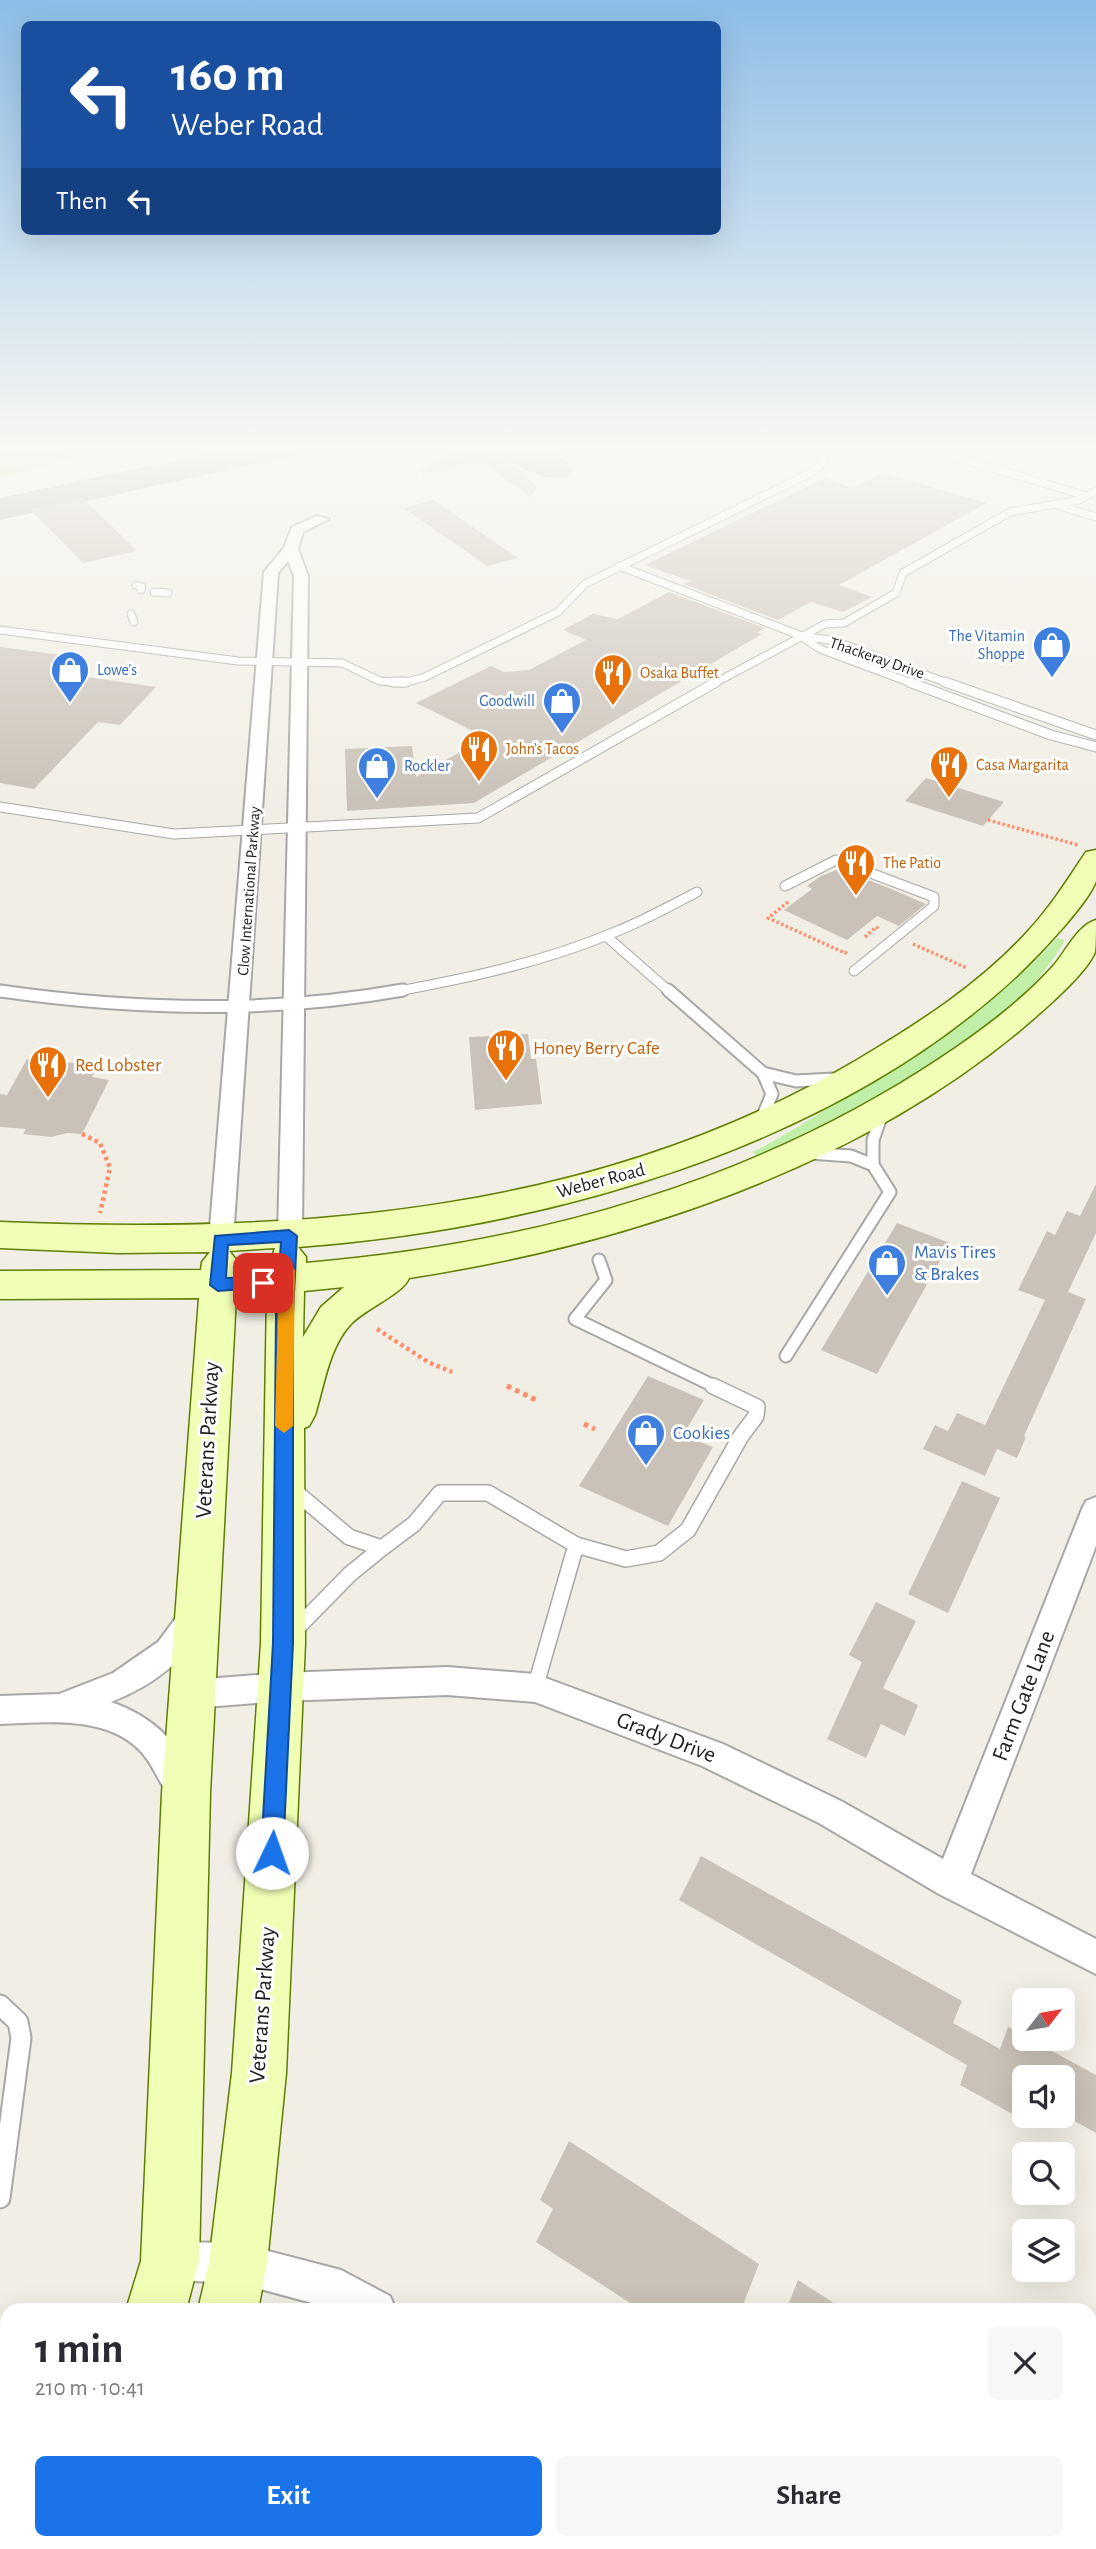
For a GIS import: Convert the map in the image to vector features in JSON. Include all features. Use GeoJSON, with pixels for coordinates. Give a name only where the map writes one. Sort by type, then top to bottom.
{"type":"FeatureCollection","features":[{"type":"Feature","properties":{"kind":"main road","name":"Weber Road"},"geometry":{"type":"LineString","coordinates":[[0,1235],[82,1240],[221,1240],[289,1236],[456,1216],[581,1187],[669,1161],[739,1136],[802,1109],[863,1076],[974,1000],[1037,943],[1089,852]]}},
{"type":"Feature","properties":{"kind":"main road"},"geometry":{"type":"LineString","coordinates":[[0,1285],[95,1288],[286,1282],[423,1266],[556,1239],[639,1215],[802,1152],[883,1110],[966,1057],[1040,995],[1069,965],[1096,929]]}},
{"type":"Feature","properties":{"kind":"main road","name":"Veterans Parkway"},"geometry":{"type":"LineString","coordinates":[[233,2287],[259,2074],[282,1665],[286,1282],[289,1236]]}},
{"type":"Feature","properties":{"kind":"main road","name":"Veterans Parkway"},"geometry":{"type":"LineString","coordinates":[[163,2286],[186,1793],[200,1607],[221,1240]]}},
{"type":"Feature","properties":{"kind":"main road"},"geometry":{"type":"LineString","coordinates":[[284,1467],[317,1346],[336,1312],[361,1291],[423,1266]]}},
{"type":"Feature","properties":{"kind":"street","name":"Clow International Parkway"},"geometry":{"type":"LineString","coordinates":[[221,1240],[254,829],[271,572],[279,563]]}},
{"type":"Feature","properties":{"kind":"street"},"geometry":{"type":"LineString","coordinates":[[289,1236],[297,660],[301,576],[296,563]]}},
{"type":"Feature","properties":{"kind":"street","name":"Farm Gate Lane"},"geometry":{"type":"LineString","coordinates":[[951,1882],[1096,1509]]}},
{"type":"Feature","properties":{"kind":"street"},"geometry":{"type":"LineString","coordinates":[[62,1708],[124,1684],[169,1652],[200,1607]]}},
{"type":"Feature","properties":{"kind":"street","name":"Grady Drive"},"geometry":{"type":"LineString","coordinates":[[193,1694],[282,1665],[535,1688],[712,1755],[830,1812],[951,1882],[1096,1957]]}},
{"type":"Feature","properties":{"kind":"street"},"geometry":{"type":"LineString","coordinates":[[0,1710],[62,1708],[111,1716],[147,1736],[186,1793]]}},
{"type":"Feature","properties":{"kind":"street"},"geometry":{"type":"LineString","coordinates":[[163,2286],[341,2290],[364,2303]]}},
{"type":"Feature","properties":{"kind":"lane"},"geometry":{"type":"LineString","coordinates":[[0,630],[238,661],[297,660],[342,663],[380,681],[402,683],[425,677],[558,612],[584,584],[625,563]]}},
{"type":"Feature","properties":{"kind":"lane"},"geometry":{"type":"LineString","coordinates":[[0,807],[174,834],[478,818],[680,700],[825,624],[844,623],[895,593],[903,573],[921,563]]}},
{"type":"Feature","properties":{"kind":"lane","name":"Thackeray Drive"},"geometry":{"type":"LineString","coordinates":[[619,566],[802,636],[835,641],[1058,724],[1096,735]]}},
{"type":"Feature","properties":{"kind":"lane"},"geometry":{"type":"LineString","coordinates":[[154,592],[167,593]]}},
{"type":"Feature","properties":{"kind":"lane"},"geometry":{"type":"LineString","coordinates":[[802,636],[833,654],[1051,734],[1096,747]]}},
{"type":"Feature","properties":{"kind":"lane"},"geometry":{"type":"LineString","coordinates":[[785,887],[802,882],[829,862],[836,860],[933,897],[934,906],[854,971]]}},
{"type":"Feature","properties":{"kind":"lane"},"geometry":{"type":"LineString","coordinates":[[0,991],[45,998],[158,1007],[372,995],[435,984],[555,954],[606,936],[697,892]]}},
{"type":"Feature","properties":{"kind":"lane"},"geometry":{"type":"LineString","coordinates":[[606,936],[763,1073],[772,1094],[768,1106],[763,1117],[739,1136]]}},
{"type":"Feature","properties":{"kind":"lane"},"geometry":{"type":"LineString","coordinates":[[763,1073],[796,1081],[863,1076]]}},
{"type":"Feature","properties":{"kind":"lane"},"geometry":{"type":"LineString","coordinates":[[786,1356],[890,1192],[873,1165],[873,1140],[883,1110]]}},
{"type":"Feature","properties":{"kind":"lane"},"geometry":{"type":"LineString","coordinates":[[802,1152],[851,1156],[873,1165]]}},
{"type":"Feature","properties":{"kind":"lane"},"geometry":{"type":"LineString","coordinates":[[282,1665],[350,1574],[414,1524],[440,1493],[488,1493],[576,1545],[626,1559],[659,1553],[688,1530],[741,1436],[756,1416],[757,1407],[750,1401],[575,1319],[606,1280],[599,1260]]}},
{"type":"Feature","properties":{"kind":"lane"},"geometry":{"type":"LineString","coordinates":[[284,1467],[349,1537],[382,1548]]}},
{"type":"Feature","properties":{"kind":"lane"},"geometry":{"type":"LineString","coordinates":[[535,1688],[576,1545]]}},
{"type":"Feature","properties":{"kind":"lane"},"geometry":{"type":"LineString","coordinates":[[0,2005],[18,2022],[21,2038],[0,2198]]}},
{"type":"Feature","properties":{"kind":"path"},"geometry":{"type":"LineString","coordinates":[[988,820],[1089,852]]}},
{"type":"Feature","properties":{"kind":"path"},"geometry":{"type":"LineString","coordinates":[[796,897],[768,918],[845,953],[876,927],[967,968]]}},
{"type":"Feature","properties":{"kind":"path"},"geometry":{"type":"LineString","coordinates":[[82,1134],[100,1143],[110,1168],[99,1215]]}},
{"type":"Feature","properties":{"kind":"path"},"geometry":{"type":"LineString","coordinates":[[377,1329],[428,1362],[452,1372]]}},
{"type":"Feature","properties":{"kind":"path"},"geometry":{"type":"LineString","coordinates":[[507,1386],[536,1400]]}},
{"type":"Feature","properties":{"kind":"path"},"geometry":{"type":"LineString","coordinates":[[584,1424],[595,1429]]}},
{"type":"Feature","properties":{"kind":"green space"},"geometry":{"type":"Polygon","coordinates":[[[1057,938],[1065,940],[1040,976],[1008,1010],[970,1040],[885,1094],[841,1117],[758,1157],[753,1152],[882,1075],[961,1022],[1011,983],[1057,938]]]}},
{"type":"Feature","properties":{"kind":"building"},"geometry":{"type":"Polygon","coordinates":[[[879,563],[839,585],[872,597],[843,612],[811,602],[778,620],[683,584],[690,581],[645,565],[879,563]]]}},
{"type":"Feature","properties":{"kind":"building"},"geometry":{"type":"Polygon","coordinates":[[[669,592],[765,628],[757,633],[762,634],[474,803],[347,811],[345,749],[412,746],[416,777],[476,743],[497,743],[416,703],[491,666],[504,672],[529,670],[586,640],[563,630],[593,614],[618,619],[669,592]]]}},
{"type":"Feature","properties":{"kind":"building","name":"Lowe's"},"geometry":{"type":"Polygon","coordinates":[[[0,647],[84,658],[67,674],[156,687],[120,725],[98,722],[34,789],[0,783],[0,647]]]}},
{"type":"Feature","properties":{"kind":"building","name":"Casa Margarita"},"geometry":{"type":"Polygon","coordinates":[[[926,778],[1004,802],[983,826],[905,801],[926,778]]]}},
{"type":"Feature","properties":{"kind":"building","name":"The Patio"},"geometry":{"type":"Polygon","coordinates":[[[839,869],[926,904],[899,926],[877,916],[847,940],[784,910],[812,889],[807,886],[821,876],[839,869]]]}},
{"type":"Feature","properties":{"kind":"building","name":"Honey Berry Cafe"},"geometry":{"type":"Polygon","coordinates":[[[528,1034],[531,1059],[536,1059],[542,1104],[475,1110],[469,1037],[528,1034]]]}},
{"type":"Feature","properties":{"kind":"building","name":"Red Lobster"},"geometry":{"type":"Polygon","coordinates":[[[27,1059],[98,1065],[92,1077],[109,1080],[82,1134],[67,1133],[51,1137],[23,1134],[26,1129],[0,1127],[0,1094],[7,1095],[27,1059]]]}},
{"type":"Feature","properties":{"kind":"building"},"geometry":{"type":"Polygon","coordinates":[[[1096,1184],[1096,1233],[1068,1292],[1086,1299],[1024,1436],[1026,1437],[1017,1458],[997,1449],[985,1476],[923,1449],[935,1425],[948,1431],[957,1413],[985,1425],[1045,1300],[1018,1290],[1047,1231],[1055,1235],[1067,1211],[1080,1216],[1096,1184]]]}},
{"type":"Feature","properties":{"kind":"building","name":"Mavis Tires & Brakes"},"geometry":{"type":"Polygon","coordinates":[[[897,1223],[950,1243],[877,1374],[821,1350],[897,1223]]]}},
{"type":"Feature","properties":{"kind":"building","name":"Cookies"},"geometry":{"type":"Polygon","coordinates":[[[648,1376],[704,1400],[683,1435],[713,1447],[668,1526],[579,1486],[648,1376]]]}},
{"type":"Feature","properties":{"kind":"building"},"geometry":{"type":"Polygon","coordinates":[[[962,1481],[1000,1498],[948,1613],[908,1594],[962,1481]]]}},
{"type":"Feature","properties":{"kind":"building"},"geometry":{"type":"Polygon","coordinates":[[[876,1602],[916,1621],[883,1688],[918,1705],[905,1736],[881,1724],[866,1758],[827,1739],[862,1662],[849,1655],[876,1602]]]}},
{"type":"Feature","properties":{"kind":"building"},"geometry":{"type":"Polygon","coordinates":[[[701,1856],[962,2001],[953,2023],[1000,2049],[1008,2027],[1012,2029],[1012,2051],[1052,2051],[1096,2075],[1096,2133],[1075,2121],[1075,2065],[1012,2065],[1012,2114],[960,2085],[967,2065],[679,1900],[701,1856]]]}},
{"type":"Feature","properties":{"kind":"building"},"geometry":{"type":"Polygon","coordinates":[[[569,2141],[759,2264],[744,2303],[630,2303],[536,2242],[553,2209],[540,2200],[569,2141]]]}},
{"type":"Feature","properties":{"kind":"building"},"geometry":{"type":"Polygon","coordinates":[[[798,2280],[834,2303],[789,2303],[798,2280]]]}},
{"type":"Feature","properties":{"kind":"slow traffic"},"geometry":{"type":"LineString","coordinates":[[284,1426],[284,1312],[287,1270]]}},
{"type":"Feature","properties":{"kind":"place","name":"The Vitamin Shoppe"},"geometry":{"type":"Point","coordinates":[1052,679]}},
{"type":"Feature","properties":{"kind":"place","name":"Lowe's"},"geometry":{"type":"Point","coordinates":[70,704]}},
{"type":"Feature","properties":{"kind":"place","name":"Osaka Buffet"},"geometry":{"type":"Point","coordinates":[613,707]}},
{"type":"Feature","properties":{"kind":"place","name":"Goodwill"},"geometry":{"type":"Point","coordinates":[562,735]}},
{"type":"Feature","properties":{"kind":"place","name":"John's Tacos"},"geometry":{"type":"Point","coordinates":[479,783]}},
{"type":"Feature","properties":{"kind":"place","name":"Casa Margarita"},"geometry":{"type":"Point","coordinates":[949,799]}},
{"type":"Feature","properties":{"kind":"place","name":"Rockler"},"geometry":{"type":"Point","coordinates":[377,800]}},
{"type":"Feature","properties":{"kind":"place","name":"The Patio"},"geometry":{"type":"Point","coordinates":[856,897]}},
{"type":"Feature","properties":{"kind":"place","name":"Honey Berry Cafe"},"geometry":{"type":"Point","coordinates":[506,1082]}},
{"type":"Feature","properties":{"kind":"place","name":"Red Lobster"},"geometry":{"type":"Point","coordinates":[48,1099]}},
{"type":"Feature","properties":{"kind":"place","name":"Mavis Tires & Brakes"},"geometry":{"type":"Point","coordinates":[887,1297]}},
{"type":"Feature","properties":{"kind":"place","name":"Cookies"},"geometry":{"type":"Point","coordinates":[646,1467]}},
{"type":"Feature","properties":{"kind":"route"},"geometry":{"type":"LineString","coordinates":[[263,1283],[218,1285],[221,1240],[289,1236],[284,1312],[283,1643],[272,1853]]}}]}
